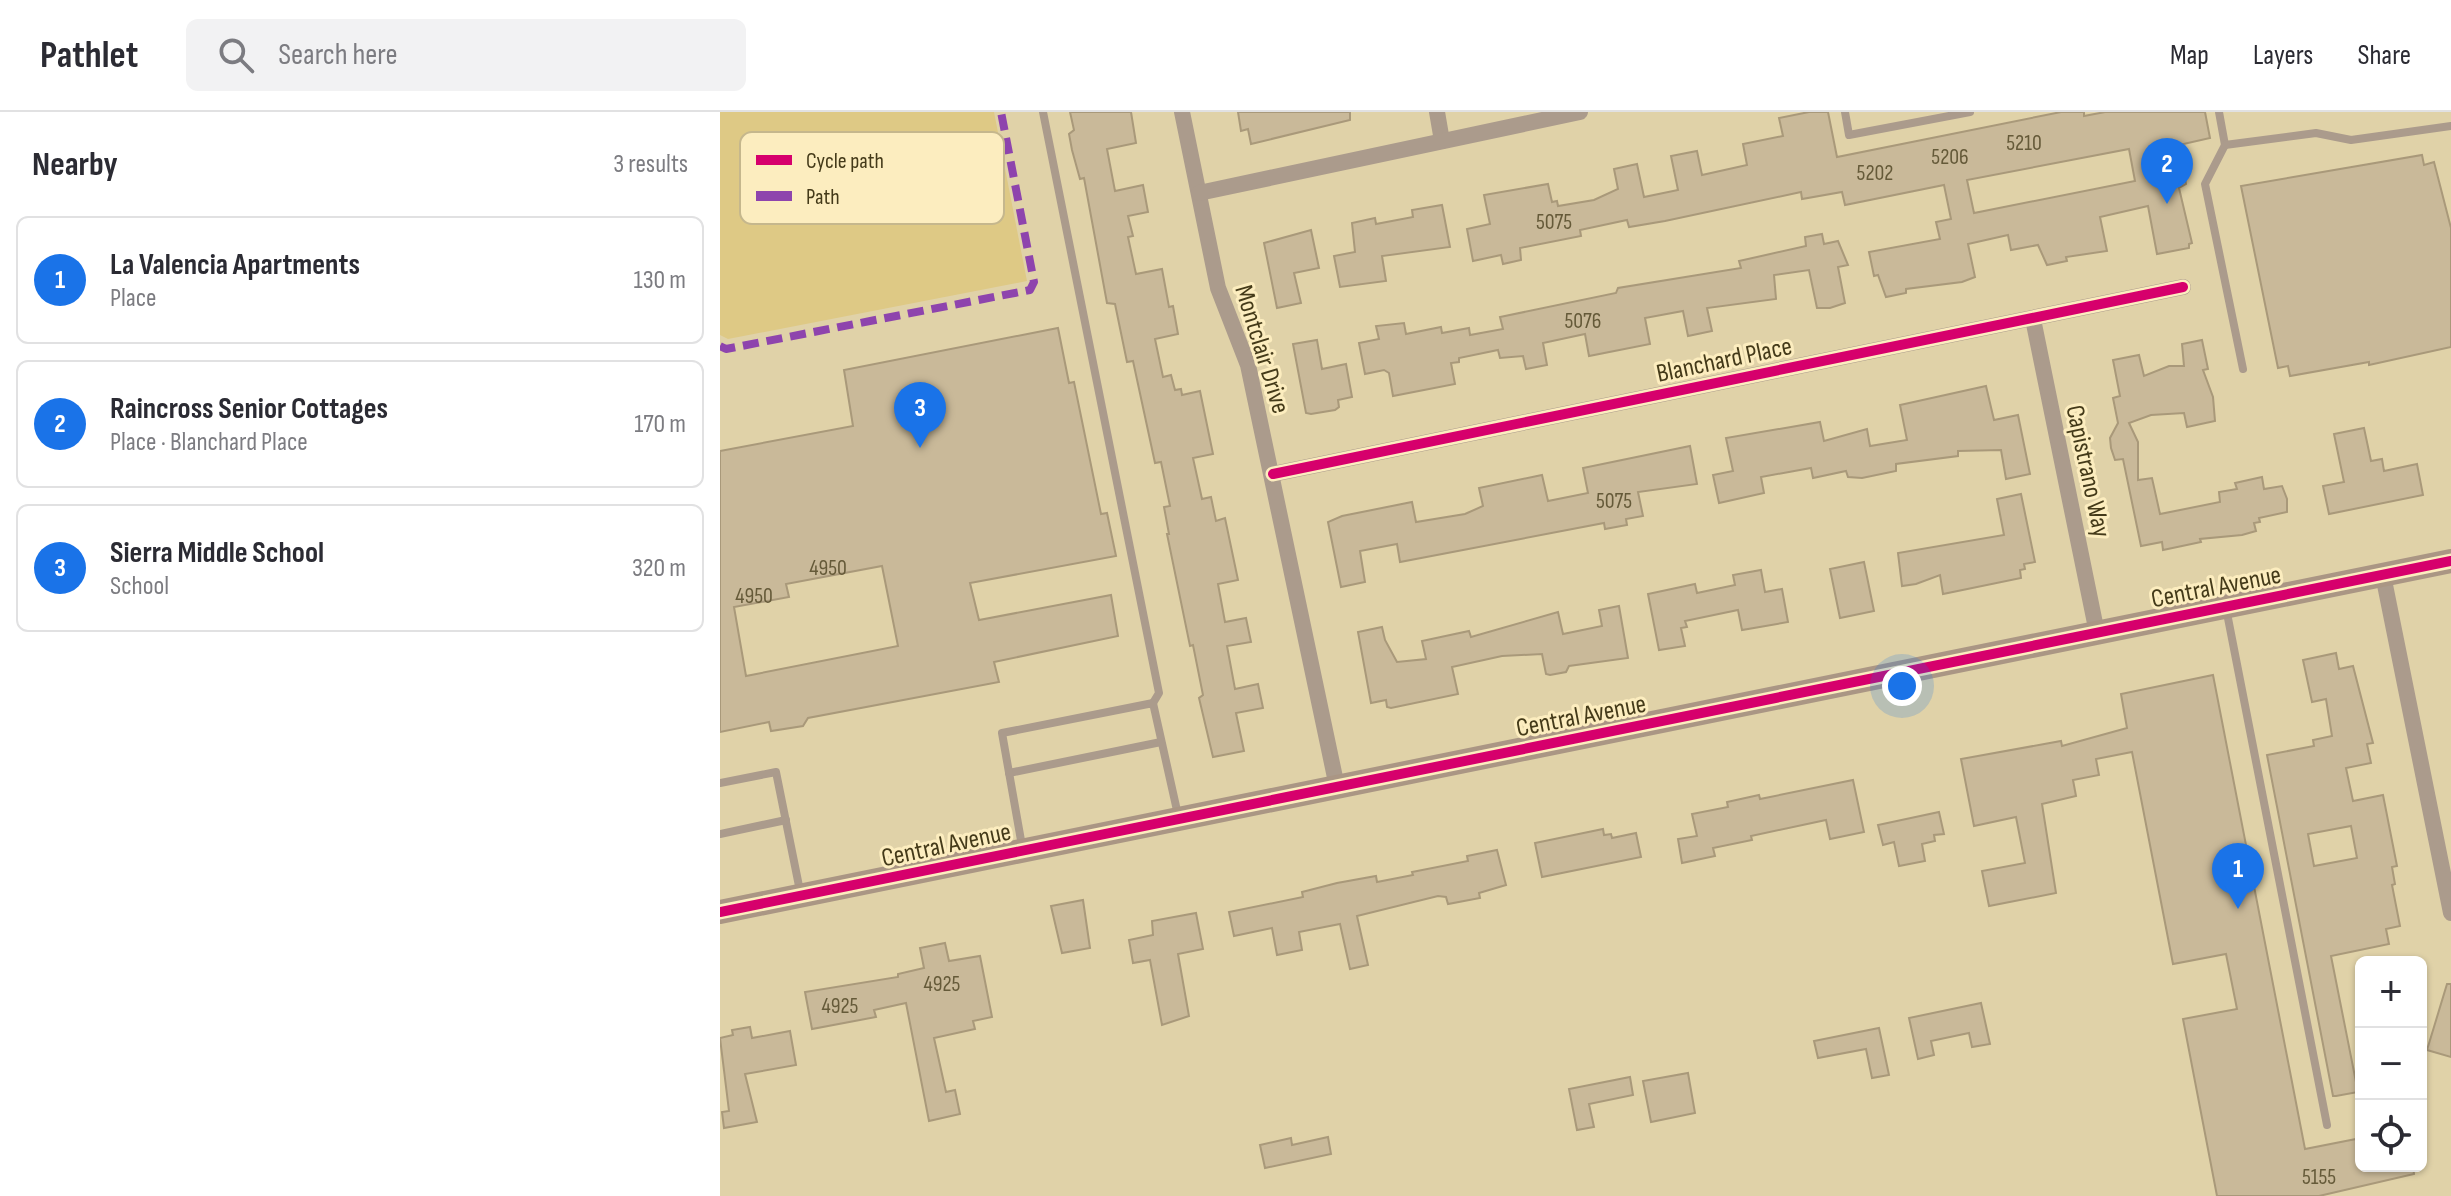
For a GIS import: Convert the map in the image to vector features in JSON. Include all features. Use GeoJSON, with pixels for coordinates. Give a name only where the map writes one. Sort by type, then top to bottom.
{"type":"FeatureCollection","features":[{"type":"Feature","properties":{"kind":"main road","name":"Central Avenue"},"geometry":{"type":"LineString","coordinates":[[720,912],[2451,561]]}},
{"type":"Feature","properties":{"kind":"street","name":"Montclair Drive"},"geometry":{"type":"LineString","coordinates":[[1182,112],[1218,288],[1248,365],[1337,787]]}},
{"type":"Feature","properties":{"kind":"street"},"geometry":{"type":"LineString","coordinates":[[1437,112],[1442,141]]}},
{"type":"Feature","properties":{"kind":"street"},"geometry":{"type":"LineString","coordinates":[[1199,193],[1580,112]]}},
{"type":"Feature","properties":{"kind":"street","name":"Blanchard Place"},"geometry":{"type":"LineString","coordinates":[[1273,474],[2183,287]]}},
{"type":"Feature","properties":{"kind":"street","name":"Capistrano Way"},"geometry":{"type":"LineString","coordinates":[[2033,319],[2097,633]]}},
{"type":"Feature","properties":{"kind":"street"},"geometry":{"type":"LineString","coordinates":[[2383,575],[2451,913]]}},
{"type":"Feature","properties":{"kind":"lane"},"geometry":{"type":"LineString","coordinates":[[1043,112],[1159,693],[1153,703],[1179,819]]}},
{"type":"Feature","properties":{"kind":"lane"},"geometry":{"type":"LineString","coordinates":[[1845,112],[1849,135],[1970,112]]}},
{"type":"Feature","properties":{"kind":"lane"},"geometry":{"type":"LineString","coordinates":[[2219,112],[2225,145],[2205,184],[2243,369]]}},
{"type":"Feature","properties":{"kind":"lane"},"geometry":{"type":"LineString","coordinates":[[2225,145],[2316,133],[2351,140],[2451,126]]}},
{"type":"Feature","properties":{"kind":"lane"},"geometry":{"type":"LineString","coordinates":[[2226,607],[2327,1125]]}},
{"type":"Feature","properties":{"kind":"lane"},"geometry":{"type":"LineString","coordinates":[[1023,851],[1002,733],[1153,703]]}},
{"type":"Feature","properties":{"kind":"lane"},"geometry":{"type":"LineString","coordinates":[[1009,773],[1161,742]]}},
{"type":"Feature","properties":{"kind":"lane"},"geometry":{"type":"LineString","coordinates":[[720,783],[776,772],[801,896]]}},
{"type":"Feature","properties":{"kind":"lane"},"geometry":{"type":"LineString","coordinates":[[720,834],[786,820]]}},
{"type":"Feature","properties":{"kind":"shaded area"},"geometry":{"type":"Polygon","coordinates":[[[720,112],[994,112],[998,132],[740,132],[740,224],[1004,224],[1004,163],[1027,281],[728,339],[720,335],[720,112]]]}},
{"type":"Feature","properties":{"kind":"building"},"geometry":{"type":"Polygon","coordinates":[[[1070,112],[1131,112],[1136,143],[1107,149],[1115,191],[1143,185],[1148,212],[1128,216],[1133,236],[1128,237],[1136,274],[1162,269],[1169,307],[1173,306],[1178,334],[1155,339],[1163,377],[1171,375],[1175,390],[1181,389],[1182,395],[1200,391],[1213,454],[1193,458],[1202,499],[1211,497],[1216,521],[1225,518],[1238,580],[1218,584],[1225,622],[1246,618],[1251,642],[1227,646],[1235,689],[1258,684],[1263,708],[1236,713],[1244,751],[1213,757],[1199,698],[1203,695],[1193,645],[1190,646],[1167,534],[1164,507],[1170,506],[1161,462],[1155,463],[1133,361],[1127,362],[1115,304],[1107,303],[1084,178],[1080,179],[1072,150],[1069,134],[1074,130],[1070,112]]]}},
{"type":"Feature","properties":{"kind":"building"},"geometry":{"type":"Polygon","coordinates":[[[1238,112],[1350,112],[1350,120],[1251,144],[1248,129],[1241,131],[1238,112]]]}},
{"type":"Feature","properties":{"kind":"building"},"geometry":{"type":"Polygon","coordinates":[[[1828,112],[1837,157],[2061,112],[2084,112],[2084,116],[2105,112],[2205,112],[2210,138],[2179,145],[2186,184],[2179,188],[2192,243],[2189,248],[2157,254],[2148,206],[2100,217],[2107,251],[2066,257],[2067,261],[2047,265],[2038,245],[2011,250],[2008,235],[1968,244],[1975,277],[1962,282],[1906,289],[1906,293],[1886,297],[1878,275],[1874,276],[1869,252],[1940,239],[1936,222],[1951,219],[1944,185],[1845,205],[1842,192],[1802,199],[1801,192],[1629,227],[1627,220],[1580,230],[1581,236],[1520,248],[1521,260],[1503,264],[1501,255],[1473,261],[1467,229],[1490,224],[1484,195],[1548,184],[1552,202],[1557,201],[1558,206],[1594,200],[1618,189],[1614,169],[1637,164],[1644,197],[1678,190],[1671,156],[1697,151],[1702,175],[1747,165],[1743,144],[1783,136],[1779,118],[1828,112]],[[2129,149],[1967,180],[1974,213],[2135,181],[2129,149]]]}},
{"type":"Feature","properties":{"kind":"building"},"geometry":{"type":"Polygon","coordinates":[[[2422,155],[2424,165],[2434,162],[2451,228],[2451,347],[2369,365],[2369,362],[2290,376],[2288,366],[2278,368],[2241,186],[2422,155]]]}},
{"type":"Feature","properties":{"kind":"building"},"geometry":{"type":"Polygon","coordinates":[[[1442,205],[1450,247],[1382,256],[1386,281],[1340,287],[1334,256],[1355,252],[1352,223],[1375,218],[1376,224],[1413,217],[1412,210],[1442,205]]]}},
{"type":"Feature","properties":{"kind":"building"},"geometry":{"type":"Polygon","coordinates":[[[1311,230],[1319,268],[1294,273],[1301,303],[1277,308],[1264,243],[1311,230]]]}},
{"type":"Feature","properties":{"kind":"building"},"geometry":{"type":"Polygon","coordinates":[[[1822,234],[1824,244],[1838,241],[1848,265],[1838,267],[1845,303],[1830,308],[1817,308],[1809,270],[1774,275],[1776,299],[1707,308],[1712,331],[1688,336],[1683,311],[1645,318],[1650,344],[1589,356],[1585,334],[1543,343],[1547,365],[1526,369],[1523,356],[1500,358],[1498,350],[1459,358],[1459,362],[1451,363],[1455,384],[1393,396],[1389,373],[1384,370],[1365,374],[1359,343],[1379,339],[1376,326],[1404,323],[1406,334],[1441,327],[1442,333],[1469,328],[1470,335],[1503,329],[1500,317],[1616,293],[1618,288],[1741,268],[1739,261],[1806,246],[1805,237],[1822,234]]]}},
{"type":"Feature","properties":{"kind":"building"},"geometry":{"type":"Polygon","coordinates":[[[1058,328],[1069,383],[1074,382],[1101,514],[1107,513],[1116,556],[970,583],[979,620],[1111,595],[1118,636],[994,662],[999,682],[808,718],[803,726],[771,731],[769,722],[720,732],[720,451],[853,426],[844,370],[1058,328]],[[882,566],[786,584],[789,597],[734,607],[746,676],[898,646],[882,566]]]}},
{"type":"Feature","properties":{"kind":"building"},"geometry":{"type":"Polygon","coordinates":[[[1317,340],[1322,369],[1346,364],[1352,397],[1338,400],[1339,407],[1335,410],[1311,414],[1306,413],[1293,344],[1317,340]]]}},
{"type":"Feature","properties":{"kind":"building"},"geometry":{"type":"Polygon","coordinates":[[[2202,340],[2208,369],[2203,370],[2213,397],[2215,421],[2187,427],[2184,413],[2151,415],[2129,423],[2138,442],[2138,480],[2152,478],[2160,514],[2220,502],[2219,492],[2237,489],[2235,483],[2262,477],[2264,489],[2282,486],[2287,499],[2287,512],[2259,518],[2260,522],[2254,523],[2256,531],[2242,535],[2200,539],[2201,542],[2163,550],[2162,542],[2141,546],[2123,459],[2115,460],[2111,448],[2110,438],[2118,423],[2113,398],[2120,396],[2113,360],[2139,355],[2144,376],[2169,366],[2184,366],[2182,344],[2202,340]]]}},
{"type":"Feature","properties":{"kind":"building"},"geometry":{"type":"Polygon","coordinates":[[[1986,386],[1994,420],[2018,415],[2030,474],[2006,479],[2001,450],[1958,451],[1958,456],[1896,464],[1896,471],[1862,478],[1848,477],[1846,471],[1813,478],[1811,468],[1761,477],[1764,493],[1719,503],[1713,475],[1733,471],[1726,438],[1820,422],[1824,441],[1867,429],[1870,446],[1907,440],[1900,405],[1986,386]]]}},
{"type":"Feature","properties":{"kind":"building"},"geometry":{"type":"Polygon","coordinates":[[[2364,428],[2371,461],[2382,459],[2384,471],[2417,464],[2423,495],[2329,514],[2323,486],[2344,482],[2334,434],[2364,428]]]}},
{"type":"Feature","properties":{"kind":"building"},"geometry":{"type":"Polygon","coordinates":[[[1690,446],[1697,484],[1638,492],[1643,516],[1626,519],[1627,525],[1605,529],[1604,523],[1400,562],[1397,544],[1360,551],[1365,582],[1341,587],[1328,522],[1342,516],[1412,502],[1416,522],[1465,514],[1483,506],[1479,488],[1542,475],[1548,501],[1588,493],[1583,468],[1690,446]]]}},
{"type":"Feature","properties":{"kind":"building"},"geometry":{"type":"Polygon","coordinates":[[[2021,494],[2035,562],[2024,564],[2025,569],[2020,570],[2021,578],[1943,594],[1940,575],[1902,586],[1898,553],[2004,535],[1997,499],[2021,494]]]}},
{"type":"Feature","properties":{"kind":"building"},"geometry":{"type":"Polygon","coordinates":[[[1864,562],[1874,611],[1840,618],[1830,569],[1864,562]]]}},
{"type":"Feature","properties":{"kind":"building"},"geometry":{"type":"Polygon","coordinates":[[[1761,570],[1765,592],[1782,589],[1788,622],[1742,630],[1738,610],[1685,621],[1687,627],[1681,628],[1685,646],[1659,650],[1648,594],[1695,584],[1697,593],[1735,585],[1733,575],[1761,570]]]}},
{"type":"Feature","properties":{"kind":"building"},"geometry":{"type":"Polygon","coordinates":[[[1619,606],[1628,658],[1569,666],[1566,672],[1550,675],[1546,674],[1542,654],[1502,656],[1452,667],[1458,694],[1391,708],[1387,707],[1386,700],[1371,703],[1358,632],[1382,627],[1397,662],[1426,659],[1422,641],[1469,631],[1471,637],[1558,612],[1563,634],[1602,626],[1599,610],[1619,606]]]}},
{"type":"Feature","properties":{"kind":"building"},"geometry":{"type":"Polygon","coordinates":[[[2336,653],[2339,669],[2353,666],[2373,743],[2367,744],[2371,763],[2346,768],[2353,801],[2383,795],[2397,866],[2392,867],[2395,884],[2392,885],[2400,926],[2386,929],[2389,944],[2331,956],[2355,1077],[2355,1093],[2336,1096],[2333,1096],[2267,755],[2314,746],[2313,740],[2332,736],[2326,699],[2312,702],[2303,660],[2336,653]],[[2351,826],[2308,834],[2314,866],[2357,858],[2351,826]]]}},
{"type":"Feature","properties":{"kind":"building"},"geometry":{"type":"Polygon","coordinates":[[[2213,675],[2305,1149],[2355,1139],[2355,1172],[2414,1174],[2319,1196],[2217,1196],[2183,1019],[2237,1009],[2226,954],[2173,964],[2132,752],[2096,759],[2099,775],[2073,780],[2076,796],[2042,804],[2056,893],[1989,906],[1982,871],[2025,863],[2016,817],[1974,826],[1961,759],[2061,741],[2062,746],[2127,728],[2121,694],[2213,675]]]}},
{"type":"Feature","properties":{"kind":"building"},"geometry":{"type":"Polygon","coordinates":[[[1853,780],[1864,832],[1830,839],[1826,820],[1751,836],[1752,840],[1713,848],[1715,856],[1682,863],[1678,839],[1697,836],[1692,814],[1728,807],[1727,802],[1759,795],[1760,799],[1853,780]]]}},
{"type":"Feature","properties":{"kind":"building"},"geometry":{"type":"Polygon","coordinates":[[[1939,812],[1944,834],[1934,835],[1935,841],[1922,844],[1925,861],[1899,866],[1894,842],[1883,845],[1878,825],[1939,812]]]}},
{"type":"Feature","properties":{"kind":"building"},"geometry":{"type":"Polygon","coordinates":[[[1603,829],[1604,835],[1611,834],[1612,838],[1636,833],[1641,857],[1542,877],[1535,843],[1603,829]]]}},
{"type":"Feature","properties":{"kind":"building"},"geometry":{"type":"Polygon","coordinates":[[[1497,850],[1506,885],[1479,893],[1480,898],[1448,904],[1446,897],[1438,896],[1357,916],[1368,965],[1350,969],[1340,924],[1299,932],[1302,950],[1277,955],[1272,928],[1234,936],[1229,912],[1303,897],[1302,892],[1337,883],[1376,876],[1377,882],[1413,875],[1412,872],[1468,861],[1467,856],[1497,850]]]}},
{"type":"Feature","properties":{"kind":"building"},"geometry":{"type":"Polygon","coordinates":[[[1083,900],[1090,948],[1062,953],[1051,906],[1083,900]]]}},
{"type":"Feature","properties":{"kind":"building"},"geometry":{"type":"Polygon","coordinates":[[[1196,913],[1203,949],[1178,954],[1189,1016],[1162,1025],[1150,960],[1133,963],[1129,940],[1153,935],[1152,921],[1196,913]]]}},
{"type":"Feature","properties":{"kind":"building"},"geometry":{"type":"Polygon","coordinates":[[[945,943],[949,961],[980,956],[992,1017],[973,1021],[975,1029],[934,1038],[946,1092],[955,1090],[960,1114],[929,1121],[906,1003],[874,1010],[876,1017],[812,1029],[805,992],[898,977],[898,974],[924,968],[920,948],[945,943]]]}},
{"type":"Feature","properties":{"kind":"building"},"geometry":{"type":"Polygon","coordinates":[[[2447,984],[2451,984],[2451,1057],[2427,1050],[2447,984]]]}},
{"type":"Feature","properties":{"kind":"building"},"geometry":{"type":"Polygon","coordinates":[[[1981,1003],[1990,1044],[1972,1047],[1969,1033],[1931,1041],[1934,1055],[1918,1059],[1909,1018],[1981,1003]]]}},
{"type":"Feature","properties":{"kind":"building"},"geometry":{"type":"Polygon","coordinates":[[[750,1027],[752,1038],[790,1031],[796,1065],[745,1074],[757,1122],[724,1128],[722,1112],[729,1111],[720,1038],[733,1035],[732,1030],[750,1027]]]}},
{"type":"Feature","properties":{"kind":"building"},"geometry":{"type":"Polygon","coordinates":[[[1879,1028],[1889,1075],[1872,1078],[1866,1049],[1818,1058],[1814,1041],[1879,1028]]]}},
{"type":"Feature","properties":{"kind":"building"},"geometry":{"type":"Polygon","coordinates":[[[1688,1073],[1695,1113],[1651,1122],[1643,1081],[1688,1073]]]}},
{"type":"Feature","properties":{"kind":"building"},"geometry":{"type":"Polygon","coordinates":[[[1630,1077],[1633,1095],[1589,1104],[1594,1127],[1577,1130],[1569,1089],[1630,1077]]]}},
{"type":"Feature","properties":{"kind":"building"},"geometry":{"type":"Polygon","coordinates":[[[1328,1137],[1331,1154],[1265,1168],[1260,1145],[1291,1138],[1292,1145],[1328,1137]]]}},
{"type":"Feature","properties":{"kind":"marked path"},"geometry":{"type":"LineString","coordinates":[[720,346],[726,349],[1030,290],[1034,282],[1001,112]]}},
{"type":"Feature","properties":{"kind":"cycle path"},"geometry":{"type":"LineString","coordinates":[[1273,474],[2183,287]]}},
{"type":"Feature","properties":{"kind":"cycle path"},"geometry":{"type":"LineString","coordinates":[[720,912],[2451,561]]}},
{"type":"Feature","properties":{"kind":"place","name":"Raincross Senior Cottages"},"geometry":{"type":"Point","coordinates":[2167,204]}},
{"type":"Feature","properties":{"kind":"place","name":"Sierra Middle School"},"geometry":{"type":"Point","coordinates":[920,448]}},
{"type":"Feature","properties":{"kind":"place","name":"La Valencia Apartments"},"geometry":{"type":"Point","coordinates":[2238,909]}}]}
